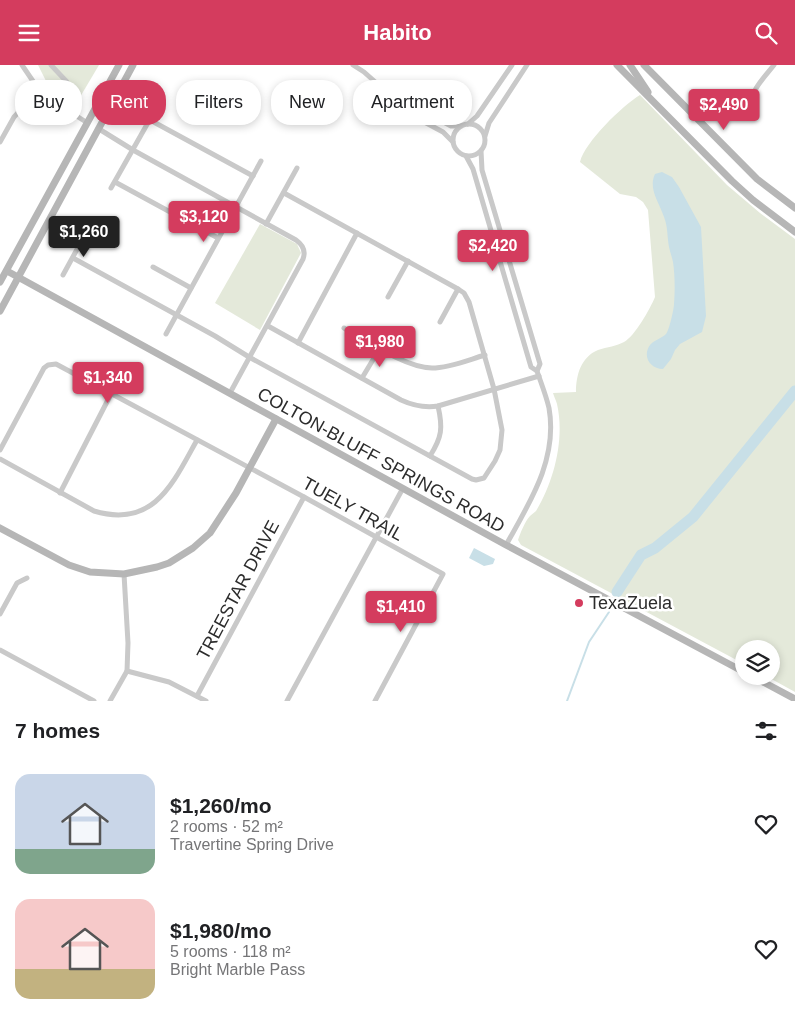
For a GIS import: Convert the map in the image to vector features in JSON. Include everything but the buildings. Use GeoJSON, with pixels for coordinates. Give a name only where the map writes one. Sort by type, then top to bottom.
{"type":"FeatureCollection","features":[{"type":"Feature","properties":{"kind":"street"},"geometry":{"type":"LineString","coordinates":[[22,65],[32,80]]}},
{"type":"Feature","properties":{"kind":"street"},"geometry":{"type":"LineString","coordinates":[[50,65],[65,80]]}},
{"type":"Feature","properties":{"kind":"street"},"geometry":{"type":"LineString","coordinates":[[0,282],[3,269],[119,65]]}},
{"type":"Feature","properties":{"kind":"street"},"geometry":{"type":"LineString","coordinates":[[0,311],[133,65]]}},
{"type":"Feature","properties":{"kind":"street"},"geometry":{"type":"LineString","coordinates":[[353,65],[373,80]]}},
{"type":"Feature","properties":{"kind":"street"},"geometry":{"type":"LineString","coordinates":[[472,120],[512,65]]}},
{"type":"Feature","properties":{"kind":"street"},"geometry":{"type":"LineString","coordinates":[[466,156],[472,156],[481,151],[484,146],[485,131],[489,123],[527,65]]}},
{"type":"Feature","properties":{"kind":"street"},"geometry":{"type":"LineString","coordinates":[[617,65],[732,181],[795,233]]}},
{"type":"Feature","properties":{"kind":"street"},"geometry":{"type":"LineString","coordinates":[[630,65],[672,121]]}},
{"type":"Feature","properties":{"kind":"street"},"geometry":{"type":"LineString","coordinates":[[644,65],[757,179],[795,208]]}},
{"type":"Feature","properties":{"kind":"street"},"geometry":{"type":"LineString","coordinates":[[752,108],[751,98],[754,90],[774,65]]}},
{"type":"Feature","properties":{"kind":"street"},"geometry":{"type":"LineString","coordinates":[[0,142],[15,116]]}},
{"type":"Feature","properties":{"kind":"street"},"geometry":{"type":"LineString","coordinates":[[82,120],[301,244],[304,251],[304,259],[230,393]]}},
{"type":"Feature","properties":{"kind":"street"},"geometry":{"type":"LineString","coordinates":[[111,189],[147,125]]}},
{"type":"Feature","properties":{"kind":"street"},"geometry":{"type":"LineString","coordinates":[[159,125],[253,175]]}},
{"type":"Feature","properties":{"kind":"street"},"geometry":{"type":"LineString","coordinates":[[430,125],[443,132],[453,142],[456,150],[466,156],[473,169],[531,367],[538,373]]}},
{"type":"Feature","properties":{"kind":"street"},"geometry":{"type":"LineString","coordinates":[[449,125],[464,125]]}},
{"type":"Feature","properties":{"kind":"street"},"geometry":{"type":"LineString","coordinates":[[471,125],[478,127],[485,136]]}},
{"type":"Feature","properties":{"kind":"street"},"geometry":{"type":"LineString","coordinates":[[453,142],[454,133],[461,126]]}},
{"type":"Feature","properties":{"kind":"street"},"geometry":{"type":"LineString","coordinates":[[481,151],[482,170],[540,364],[538,373],[550,420],[549,449],[546,464],[536,492],[506,545]]}},
{"type":"Feature","properties":{"kind":"street"},"geometry":{"type":"LineString","coordinates":[[166,334],[261,161]]}},
{"type":"Feature","properties":{"kind":"street"},"geometry":{"type":"LineString","coordinates":[[266,223],[298,168]]}},
{"type":"Feature","properties":{"kind":"street"},"geometry":{"type":"LineString","coordinates":[[115,181],[218,238]]}},
{"type":"Feature","properties":{"kind":"street"},"geometry":{"type":"LineString","coordinates":[[73,258],[472,479],[479,480],[486,476],[495,461],[502,440],[502,430],[494,389],[469,302],[458,289],[284,193]]}},
{"type":"Feature","properties":{"kind":"street"},"geometry":{"type":"LineString","coordinates":[[63,275],[87,231]]}},
{"type":"Feature","properties":{"kind":"street"},"geometry":{"type":"LineString","coordinates":[[298,343],[357,233]]}},
{"type":"Feature","properties":{"kind":"street"},"geometry":{"type":"LineString","coordinates":[[388,297],[408,261]]}},
{"type":"Feature","properties":{"kind":"street"},"geometry":{"type":"LineString","coordinates":[[153,267],[191,288]]}},
{"type":"Feature","properties":{"kind":"street","name":"COLTON-BLUFF SPRINGS ROAD"},"geometry":{"type":"LineString","coordinates":[[3,269],[506,545],[735,667]]}},
{"type":"Feature","properties":{"kind":"street"},"geometry":{"type":"LineString","coordinates":[[440,322],[458,289]]}},
{"type":"Feature","properties":{"kind":"street"},"geometry":{"type":"LineString","coordinates":[[268,326],[409,404],[426,407],[438,406],[494,389],[538,373]]}},
{"type":"Feature","properties":{"kind":"street"},"geometry":{"type":"LineString","coordinates":[[344,327],[411,364],[431,368],[450,365],[485,355]]}},
{"type":"Feature","properties":{"kind":"street"},"geometry":{"type":"LineString","coordinates":[[362,378],[380,348]]}},
{"type":"Feature","properties":{"kind":"street","name":"TUELY TRAIL"},"geometry":{"type":"LineString","coordinates":[[0,450],[44,368],[48,365],[56,364],[444,574],[375,701]]}},
{"type":"Feature","properties":{"kind":"street"},"geometry":{"type":"LineString","coordinates":[[60,493],[111,394]]}},
{"type":"Feature","properties":{"kind":"street"},"geometry":{"type":"LineString","coordinates":[[430,456],[442,428],[438,406]]}},
{"type":"Feature","properties":{"kind":"street"},"geometry":{"type":"LineString","coordinates":[[0,529],[69,565],[90,572],[124,573],[169,563],[193,548],[214,528],[250,468],[276,419]]}},
{"type":"Feature","properties":{"kind":"street"},"geometry":{"type":"LineString","coordinates":[[0,459],[94,511],[122,514],[146,508],[155,503],[168,491],[198,440]]}},
{"type":"Feature","properties":{"kind":"street"},"geometry":{"type":"LineString","coordinates":[[287,701],[403,488]]}},
{"type":"Feature","properties":{"kind":"street","name":"TREESTAR DRIVE"},"geometry":{"type":"LineString","coordinates":[[197,696],[304,497]]}},
{"type":"Feature","properties":{"kind":"street"},"geometry":{"type":"LineString","coordinates":[[110,701],[127,671],[128,643],[124,573]]}},
{"type":"Feature","properties":{"kind":"street"},"geometry":{"type":"LineString","coordinates":[[0,614],[17,583],[27,579]]}},
{"type":"Feature","properties":{"kind":"street"},"geometry":{"type":"LineString","coordinates":[[0,650],[94,701]]}},
{"type":"Feature","properties":{"kind":"street"},"geometry":{"type":"LineString","coordinates":[[127,671],[169,682],[206,701]]}},
{"type":"Feature","properties":{"kind":"street"},"geometry":{"type":"LineString","coordinates":[[769,685],[795,699]]}},
{"type":"Feature","properties":{"kind":"shaded area"},"geometry":{"type":"Polygon","coordinates":[[[38,65],[99,65],[82,94],[82,80],[46,80],[38,65]]]}},
{"type":"Feature","properties":{"kind":"shaded area"},"geometry":{"type":"Polygon","coordinates":[[[640,95],[727,185],[795,239],[795,692],[780,684],[780,640],[735,640],[735,659],[521,545],[518,540],[526,521],[536,511],[553,473],[560,431],[557,404],[553,393],[576,392],[578,373],[587,357],[598,350],[618,345],[628,339],[642,322],[655,297],[648,210],[643,202],[636,197],[620,194],[580,162],[596,135],[632,100],[640,95]]]}},
{"type":"Feature","properties":{"kind":"shaded area"},"geometry":{"type":"Polygon","coordinates":[[[260,224],[297,244],[301,253],[260,330],[215,303],[260,224]]]}},
{"type":"Feature","properties":{"kind":"water"},"geometry":{"type":"Polygon","coordinates":[[[662,172],[672,177],[701,227],[706,316],[702,332],[680,344],[663,369],[654,367],[647,357],[650,345],[667,332],[674,304],[675,283],[667,228],[653,190],[655,174],[662,172]]]}},
{"type":"Feature","properties":{"kind":"water"},"geometry":{"type":"Polygon","coordinates":[[[474,548],[495,559],[493,564],[484,566],[469,558],[474,548]]]}},
{"type":"Feature","properties":{"kind":"waterway"},"geometry":{"type":"LineString","coordinates":[[617,592],[641,555],[655,548],[693,517],[795,391]]}},
{"type":"Feature","properties":{"kind":"waterway"},"geometry":{"type":"LineString","coordinates":[[567,701],[589,642],[609,612]]}},
{"type":"Feature","properties":{"kind":"place","name":"TexaZuela"},"geometry":{"type":"Point","coordinates":[579,603]}}]}
